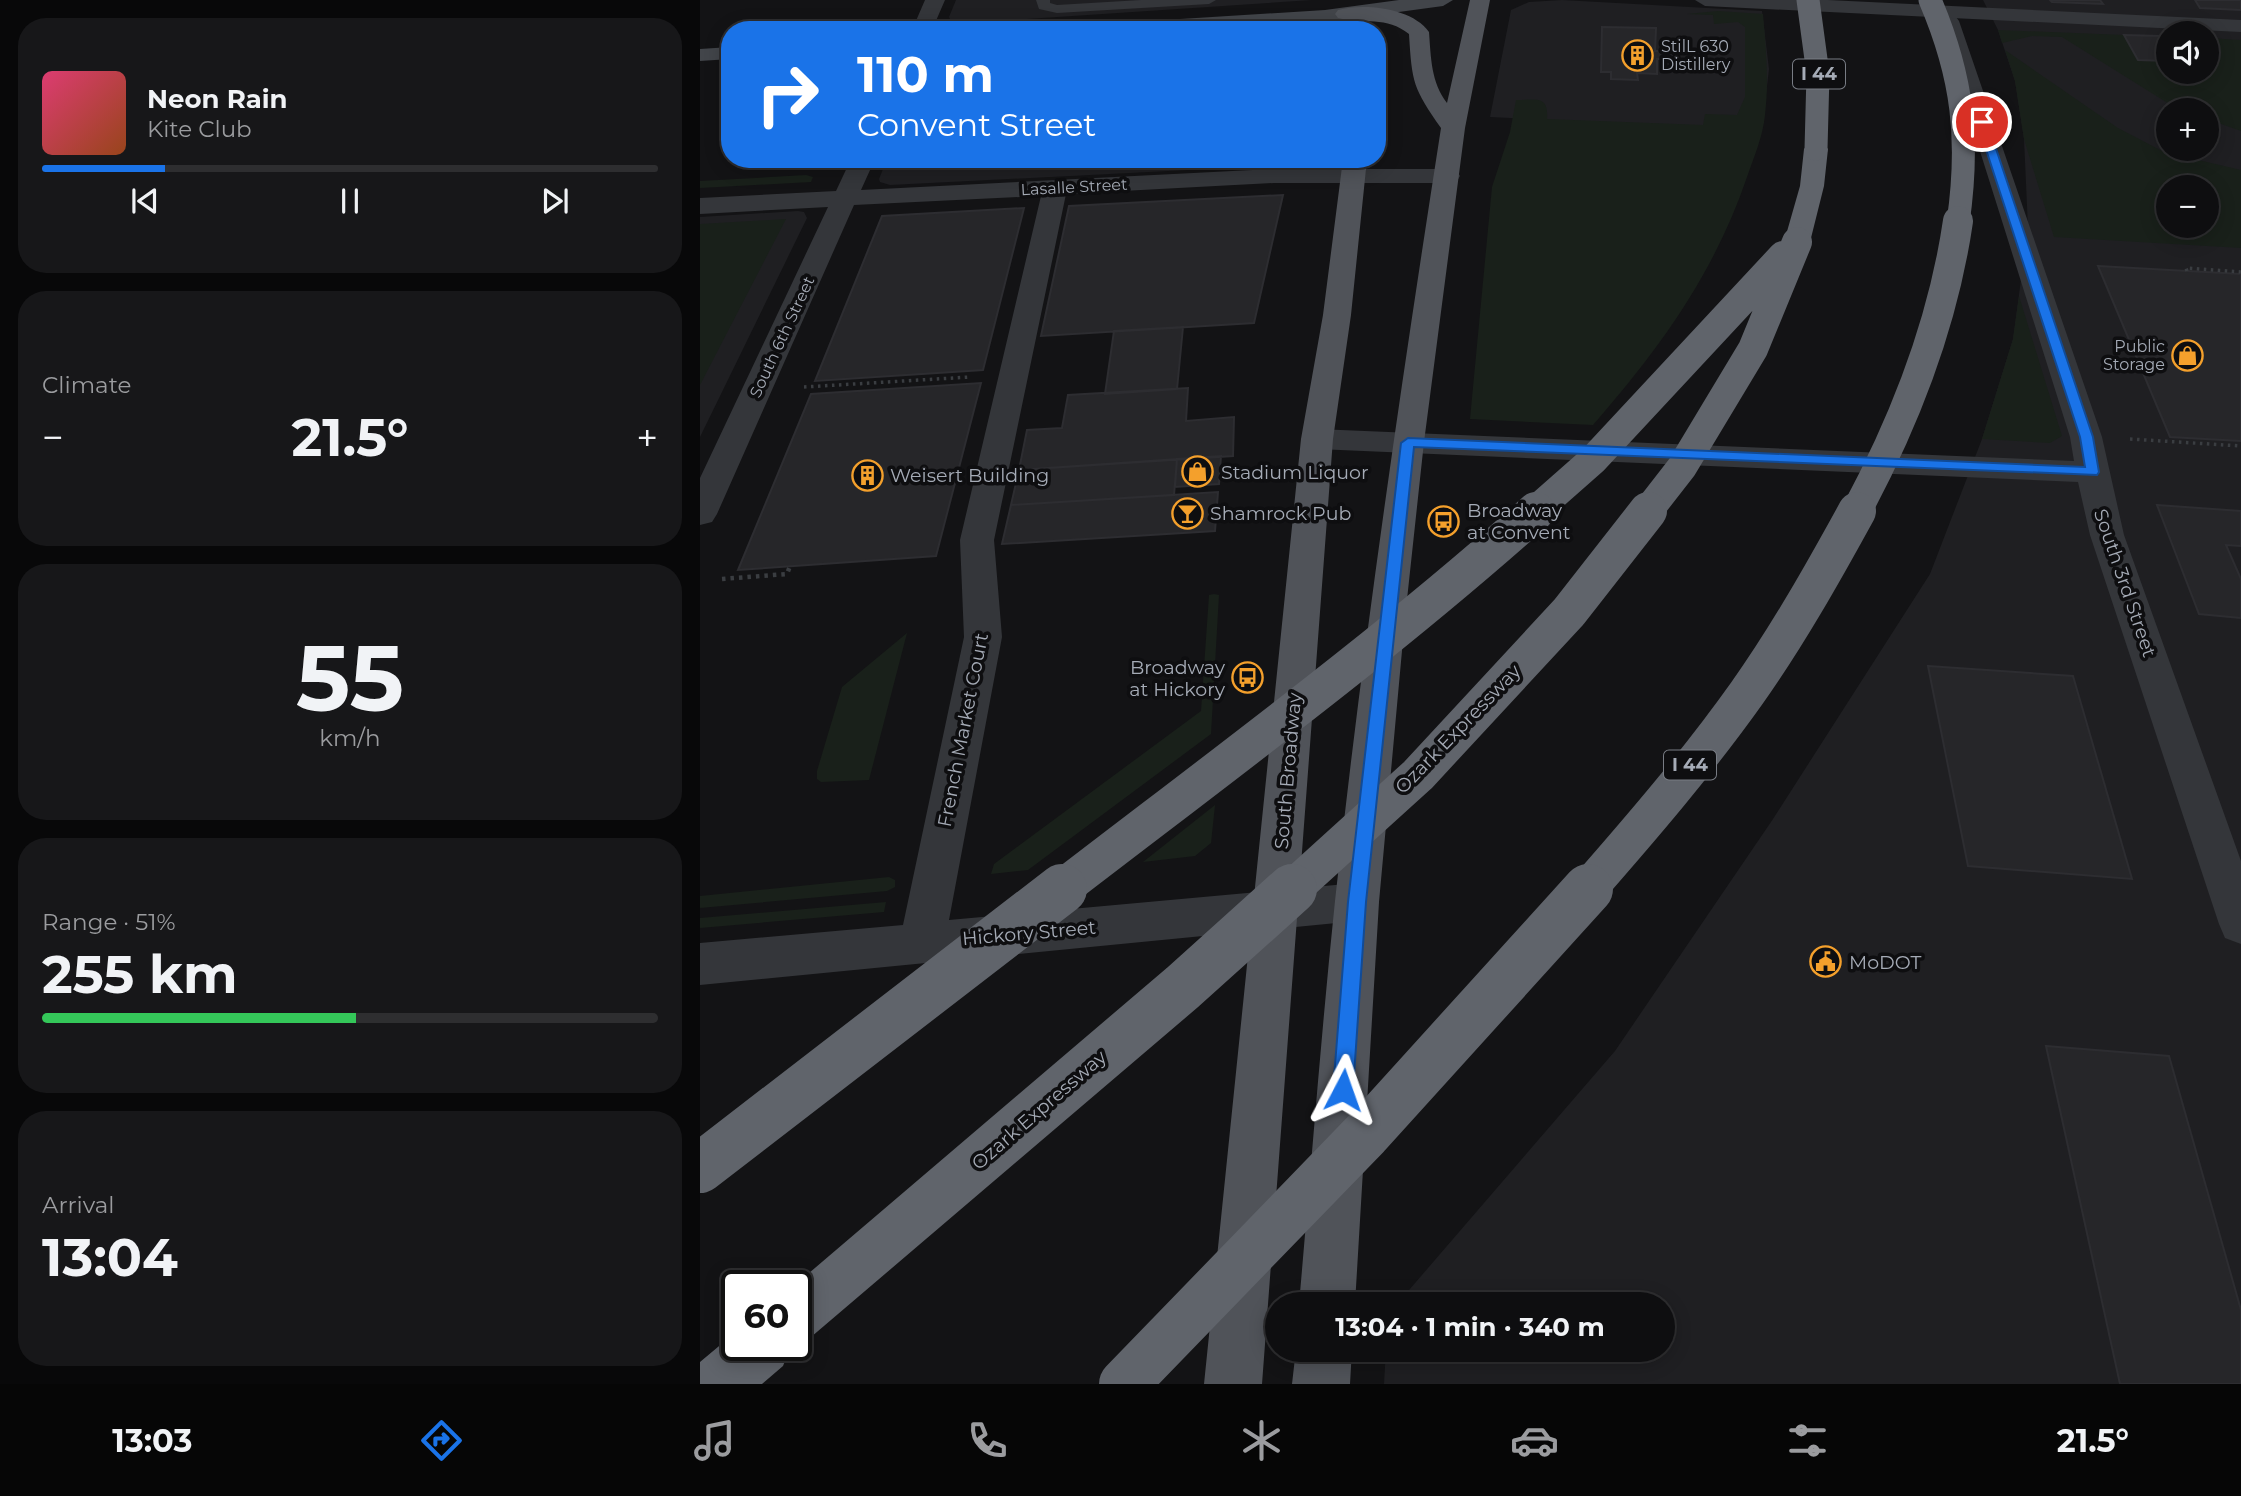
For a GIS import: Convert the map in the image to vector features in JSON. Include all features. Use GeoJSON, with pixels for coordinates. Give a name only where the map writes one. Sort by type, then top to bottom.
{"type":"FeatureCollection","features":[{"type":"Feature","properties":{"kind":"highway","name":"Ozark Expressway"},"geometry":{"type":"LineString","coordinates":[[812,1303],[1183,987],[1418,775],[1569,612],[1682,467],[1753,349],[1797,242],[1812,186],[1820,115],[1819,64],[1808,0]]}},
{"type":"Feature","properties":{"kind":"highway","name":"I 44"},"geometry":{"type":"LineString","coordinates":[[1124,1384],[1438,1059],[1597,880],[1738,706],[1842,539],[1886,454],[1925,363],[1949,278],[1965,164],[1964,117],[1939,4]]}},
{"type":"Feature","properties":{"kind":"highway"},"geometry":{"type":"LineString","coordinates":[[700,1168],[1339,675],[1480,561],[1593,460],[1735,304],[1797,242]]}},
{"type":"Feature","properties":{"kind":"highway"},"geometry":{"type":"LineString","coordinates":[[718,1384],[745,1361]]}},
{"type":"Feature","properties":{"kind":"main road"},"geometry":{"type":"LineString","coordinates":[[1238,21],[1345,14],[1443,0]]}},
{"type":"Feature","properties":{"kind":"main road"},"geometry":{"type":"LineString","coordinates":[[1328,1292],[1357,902],[1408,443],[1453,128],[1480,0]]}},
{"type":"Feature","properties":{"kind":"main road"},"geometry":{"type":"LineString","coordinates":[[1345,14],[1402,20],[1419,32],[1422,76],[1428,93],[1453,128]]}},
{"type":"Feature","properties":{"kind":"main road"},"geometry":{"type":"LineString","coordinates":[[700,55],[721,54]]}},
{"type":"Feature","properties":{"kind":"main road","name":"South Broadway"},"geometry":{"type":"LineString","coordinates":[[1233,1384],[1317,439],[1337,315],[1354,168]]}},
{"type":"Feature","properties":{"kind":"main road"},"geometry":{"type":"LineString","coordinates":[[1321,1384],[1323,1362]]}},
{"type":"Feature","properties":{"kind":"street"},"geometry":{"type":"LineString","coordinates":[[926,21],[935,0]]}},
{"type":"Feature","properties":{"kind":"street"},"geometry":{"type":"LineString","coordinates":[[1705,0],[1939,4],[2241,26]]}},
{"type":"Feature","properties":{"kind":"street","name":"South 3rd Street"},"geometry":{"type":"LineString","coordinates":[[1939,4],[2086,437],[2107,536],[2241,924]]}},
{"type":"Feature","properties":{"kind":"street","name":"South 6th Street"},"geometry":{"type":"LineString","coordinates":[[700,514],[859,168]]}},
{"type":"Feature","properties":{"kind":"street","name":"Lasalle Street"},"geometry":{"type":"LineString","coordinates":[[700,205],[1055,187],[1339,168]]}},
{"type":"Feature","properties":{"kind":"street","name":"Lasalle Street"},"geometry":{"type":"LineString","coordinates":[[1364,168],[1448,176]]}},
{"type":"Feature","properties":{"kind":"street","name":"French Market Court"},"geometry":{"type":"LineString","coordinates":[[922,943],[983,636],[977,540],[1055,187]]}},
{"type":"Feature","properties":{"kind":"street"},"geometry":{"type":"LineString","coordinates":[[1317,439],[2092,472]]}},
{"type":"Feature","properties":{"kind":"street","name":"Hickory Street"},"geometry":{"type":"LineString","coordinates":[[700,964],[1357,902]]}},
{"type":"Feature","properties":{"kind":"lane"},"geometry":{"type":"LineString","coordinates":[[1043,0],[1044,6],[1057,9],[1209,0]]}},
{"type":"Feature","properties":{"kind":"path"},"geometry":{"type":"LineString","coordinates":[[2187,271],[2186,268],[2241,272]]}},
{"type":"Feature","properties":{"kind":"path"},"geometry":{"type":"LineString","coordinates":[[803,388],[1014,374]]}},
{"type":"Feature","properties":{"kind":"path"},"geometry":{"type":"LineString","coordinates":[[2119,439],[2241,446]]}},
{"type":"Feature","properties":{"kind":"path"},"geometry":{"type":"LineString","coordinates":[[722,579],[787,574],[790,566]]}},
{"type":"Feature","properties":{"kind":"shaded area"},"geometry":{"type":"Polygon","coordinates":[[[956,0],[1312,0],[996,21],[951,21],[949,17],[956,0]]]}},
{"type":"Feature","properties":{"kind":"shaded area"},"geometry":{"type":"Polygon","coordinates":[[[1562,0],[1762,11],[1769,69],[1762,130],[1490,117],[1511,10],[1529,2],[1562,0]]]}},
{"type":"Feature","properties":{"kind":"shaded area"},"geometry":{"type":"Polygon","coordinates":[[[1983,0],[2241,0],[2241,1384],[1384,1384],[1385,1362],[1675,1362],[1675,1292],[1407,1292],[1615,1051],[1773,819],[1930,574],[1982,439],[2013,339],[2028,228],[2024,139],[2015,81],[1998,30],[1983,0]]]}},
{"type":"Feature","properties":{"kind":"shaded area"},"geometry":{"type":"Polygon","coordinates":[[[1718,11],[1763,14],[1767,64],[1764,123],[1734,212],[1683,309],[1641,367],[1593,425],[1470,419],[1492,187],[1510,132],[1516,100],[1540,100],[1546,106],[1547,119],[1703,125],[1705,114],[1737,115],[1745,97],[1745,27],[1738,22],[1714,24],[1713,15],[1687,14],[1718,11]]]}},
{"type":"Feature","properties":{"kind":"shaded area"},"geometry":{"type":"Polygon","coordinates":[[[1998,30],[2124,35],[2138,60],[2156,61],[2156,84],[2219,84],[2219,39],[2241,40],[2241,131],[2219,123],[2219,98],[2160,98],[2062,37],[2032,36],[2002,43],[1998,30]]]}},
{"type":"Feature","properties":{"kind":"shaded area"},"geometry":{"type":"Polygon","coordinates":[[[2005,50],[2118,128],[2156,148],[2156,161],[2202,161],[2241,170],[2241,248],[2054,237],[2024,139],[2015,81],[2005,50]]]}},
{"type":"Feature","properties":{"kind":"shaded area"},"geometry":{"type":"Polygon","coordinates":[[[883,168],[1227,168],[890,185],[880,182],[883,168]]]}},
{"type":"Feature","properties":{"kind":"shaded area"},"geometry":{"type":"Polygon","coordinates":[[[806,175],[813,177],[811,182],[700,188],[700,181],[806,175]]]}},
{"type":"Feature","properties":{"kind":"shaded area"},"geometry":{"type":"Polygon","coordinates":[[[804,212],[807,218],[700,437],[700,217],[804,212]]]}},
{"type":"Feature","properties":{"kind":"shaded area"},"geometry":{"type":"Polygon","coordinates":[[[786,219],[700,385],[700,224],[786,219]]]}},
{"type":"Feature","properties":{"kind":"shaded area"},"geometry":{"type":"Polygon","coordinates":[[[2019,296],[2062,436],[2050,443],[1982,439],[2013,339],[2019,296]]]}},
{"type":"Feature","properties":{"kind":"shaded area"},"geometry":{"type":"Polygon","coordinates":[[[1209,595],[1219,595],[1211,734],[1028,870],[991,874],[994,864],[1201,711],[1209,595]]]}},
{"type":"Feature","properties":{"kind":"shaded area"},"geometry":{"type":"Polygon","coordinates":[[[907,633],[869,780],[821,782],[817,779],[817,771],[842,687],[907,633]]]}},
{"type":"Feature","properties":{"kind":"shaded area"},"geometry":{"type":"Polygon","coordinates":[[[1215,805],[1211,843],[1195,856],[1143,862],[1215,805]]]}},
{"type":"Feature","properties":{"kind":"shaded area"},"geometry":{"type":"Polygon","coordinates":[[[889,877],[895,880],[895,887],[887,891],[700,908],[700,896],[889,877]]]}},
{"type":"Feature","properties":{"kind":"shaded area"},"geometry":{"type":"Polygon","coordinates":[[[886,902],[884,912],[700,928],[700,918],[886,902]]]}},
{"type":"Feature","properties":{"kind":"building"},"geometry":{"type":"Polygon","coordinates":[[[2050,0],[2100,0],[2103,4],[2052,2],[2050,0]]]}},
{"type":"Feature","properties":{"kind":"building"},"geometry":{"type":"Polygon","coordinates":[[[2195,0],[2241,0],[2241,10],[2200,8],[2195,0]]]}},
{"type":"Feature","properties":{"kind":"building","name":"StilL 630 Distillery"},"geometry":{"type":"Polygon","coordinates":[[[1602,27],[1656,28],[1655,51],[1674,51],[1676,59],[1657,59],[1657,74],[1637,73],[1638,80],[1611,79],[1611,72],[1601,72],[1602,27]]]}},
{"type":"Feature","properties":{"kind":"building"},"geometry":{"type":"Polygon","coordinates":[[[2124,35],[2156,36],[2156,61],[2138,60],[2124,35]]]}},
{"type":"Feature","properties":{"kind":"building"},"geometry":{"type":"Polygon","coordinates":[[[1283,195],[1254,323],[1041,336],[1069,206],[1283,195]]]}},
{"type":"Feature","properties":{"kind":"building"},"geometry":{"type":"Polygon","coordinates":[[[1024,208],[983,370],[815,381],[882,216],[1024,208]]]}},
{"type":"Feature","properties":{"kind":"building","name":"Public Storage"},"geometry":{"type":"Polygon","coordinates":[[[2098,266],[2241,274],[2241,441],[2170,437],[2098,266]]]}},
{"type":"Feature","properties":{"kind":"building"},"geometry":{"type":"Polygon","coordinates":[[[1183,327],[1177,389],[1105,394],[1114,331],[1183,327]]]}},
{"type":"Feature","properties":{"kind":"building","name":"Weisert Building"},"geometry":{"type":"Polygon","coordinates":[[[981,383],[936,556],[738,570],[811,394],[981,383]]]}},
{"type":"Feature","properties":{"kind":"building"},"geometry":{"type":"Polygon","coordinates":[[[1188,388],[1186,421],[1234,417],[1233,456],[1019,470],[1027,430],[1062,428],[1068,395],[1188,388]]]}},
{"type":"Feature","properties":{"kind":"building","name":"Stadium Liquor"},"geometry":{"type":"Polygon","coordinates":[[[1221,456],[1219,484],[1175,487],[1177,459],[1221,456]]]}},
{"type":"Feature","properties":{"kind":"building"},"geometry":{"type":"Polygon","coordinates":[[[1177,459],[1174,495],[1011,505],[1019,470],[1177,459]]]}},
{"type":"Feature","properties":{"kind":"building"},"geometry":{"type":"Polygon","coordinates":[[[1218,492],[1215,531],[1002,544],[1011,505],[1218,492]]]}},
{"type":"Feature","properties":{"kind":"building"},"geometry":{"type":"Polygon","coordinates":[[[2157,505],[2241,511],[2241,546],[2226,545],[2241,579],[2241,618],[2199,614],[2157,505]]]}},
{"type":"Feature","properties":{"kind":"building"},"geometry":{"type":"Polygon","coordinates":[[[1928,666],[2073,676],[2132,879],[1968,866],[1928,666]]]}},
{"type":"Feature","properties":{"kind":"building"},"geometry":{"type":"Polygon","coordinates":[[[2046,1046],[2169,1056],[2241,1310],[2241,1384],[2120,1384],[2046,1046]]]}},
{"type":"Feature","properties":{"kind":"place","name":"StilL 630 Distillery"},"geometry":{"type":"Point","coordinates":[1638,55]}},
{"type":"Feature","properties":{"kind":"place","name":"Public Storage"},"geometry":{"type":"Point","coordinates":[2188,355]}},
{"type":"Feature","properties":{"kind":"place","name":"Stadium Liquor"},"geometry":{"type":"Point","coordinates":[1198,472]}},
{"type":"Feature","properties":{"kind":"place","name":"Weisert Building"},"geometry":{"type":"Point","coordinates":[867,475]}},
{"type":"Feature","properties":{"kind":"place","name":"Shamrock Pub"},"geometry":{"type":"Point","coordinates":[1187,513]}},
{"type":"Feature","properties":{"kind":"place","name":"Broadway at Convent"},"geometry":{"type":"Point","coordinates":[1444,521]}},
{"type":"Feature","properties":{"kind":"place","name":"Broadway at Hickory"},"geometry":{"type":"Point","coordinates":[1248,678]}},
{"type":"Feature","properties":{"kind":"place","name":"MoDOT"},"geometry":{"type":"Point","coordinates":[1826,962]}},
{"type":"Feature","properties":{"kind":"route"},"geometry":{"type":"LineString","coordinates":[[1343,1090],[1357,902],[1408,443],[2092,472],[2086,437],[1982,122]]}}]}
